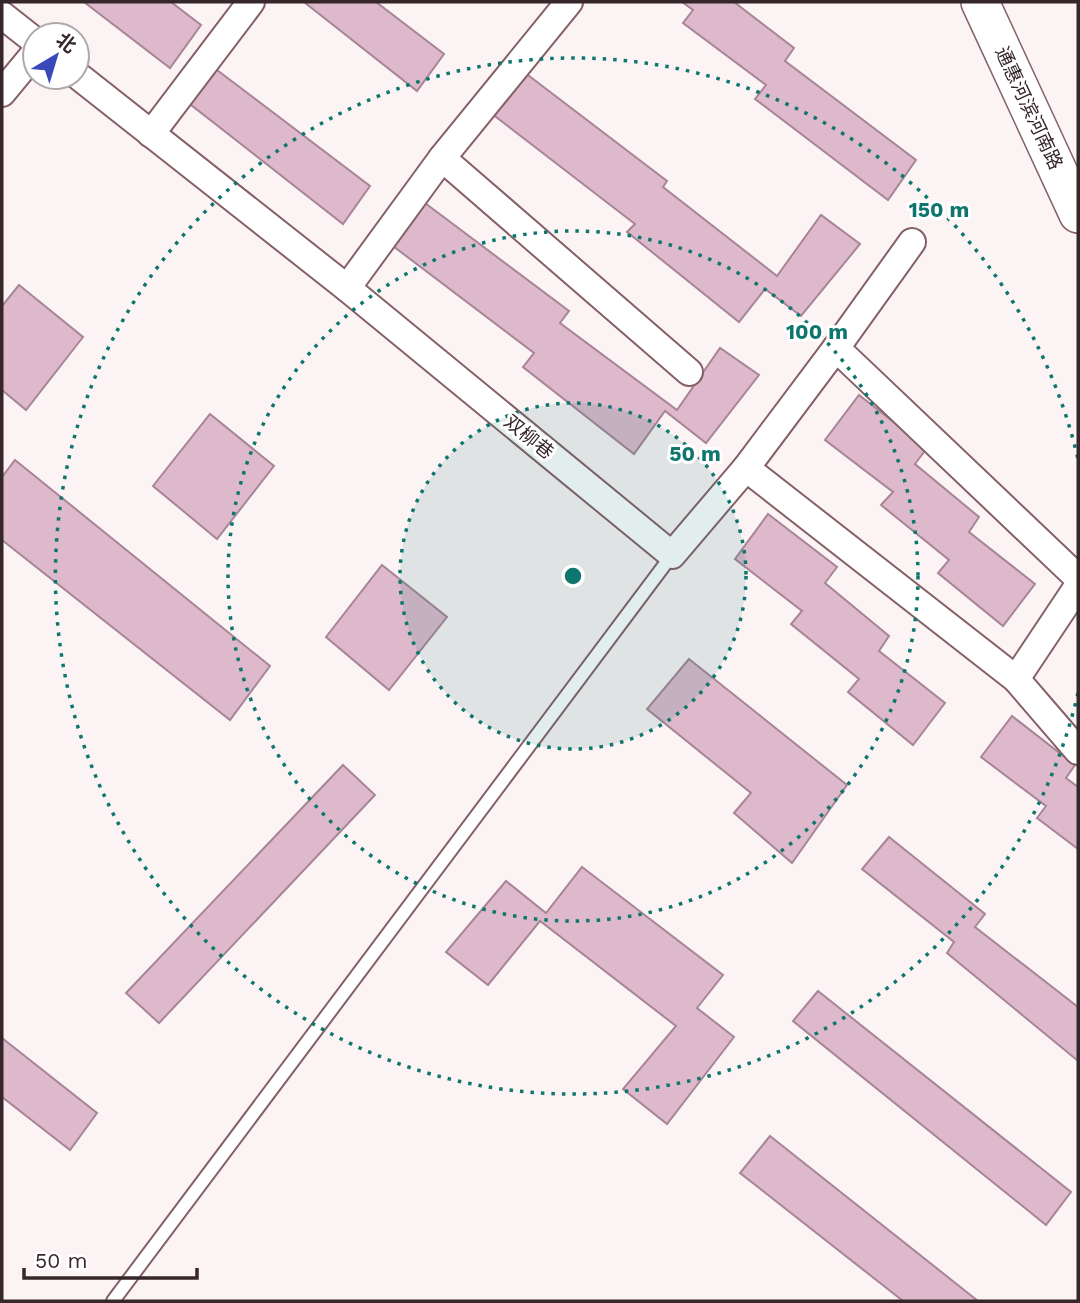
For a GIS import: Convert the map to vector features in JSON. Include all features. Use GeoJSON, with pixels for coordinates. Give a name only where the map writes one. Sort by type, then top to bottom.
{"type":"FeatureCollection","features":[{"type":"Feature","properties":{"kind":"street"},"geometry":{"type":"LineString","coordinates":[[151,134],[251,2]]}},
{"type":"Feature","properties":{"kind":"street"},"geometry":{"type":"LineString","coordinates":[[347,288],[442,158],[569,2]]}},
{"type":"Feature","properties":{"kind":"street","name":"通惠河滨河南路"},"geometry":{"type":"LineString","coordinates":[[980,2],[1078,214]]}},
{"type":"Feature","properties":{"kind":"street"},"geometry":{"type":"LineString","coordinates":[[2,15],[21,30]]}},
{"type":"Feature","properties":{"kind":"street"},"geometry":{"type":"LineString","coordinates":[[2,93],[21,70]]}},
{"type":"Feature","properties":{"kind":"street","name":"双柳巷"},"geometry":{"type":"LineString","coordinates":[[91,86],[347,288],[672,555]]}},
{"type":"Feature","properties":{"kind":"street"},"geometry":{"type":"LineString","coordinates":[[442,158],[689,372]]}},
{"type":"Feature","properties":{"kind":"street"},"geometry":{"type":"LineString","coordinates":[[672,555],[746,468],[912,242]]}},
{"type":"Feature","properties":{"kind":"street"},"geometry":{"type":"LineString","coordinates":[[836,348],[1078,578]]}},
{"type":"Feature","properties":{"kind":"street"},"geometry":{"type":"LineString","coordinates":[[746,468],[1016,679],[1078,751]]}},
{"type":"Feature","properties":{"kind":"street"},"geometry":{"type":"LineString","coordinates":[[1016,679],[1078,586]]}},
{"type":"Feature","properties":{"kind":"lane"},"geometry":{"type":"LineString","coordinates":[[113,1301],[672,555]]}},
{"type":"Feature","properties":{"kind":"building"},"geometry":{"type":"Polygon","coordinates":[[[84,2],[171,2],[201,25],[170,68],[84,2]]]}},
{"type":"Feature","properties":{"kind":"building"},"geometry":{"type":"Polygon","coordinates":[[[304,2],[376,2],[444,54],[417,91],[304,2]]]}},
{"type":"Feature","properties":{"kind":"building"},"geometry":{"type":"Polygon","coordinates":[[[682,2],[734,2],[794,48],[785,61],[916,160],[888,200],[755,99],[766,85],[683,23],[693,10],[682,2]]]}},
{"type":"Feature","properties":{"kind":"building"},"geometry":{"type":"Polygon","coordinates":[[[213,67],[370,186],[343,224],[186,101],[213,67]]]}},
{"type":"Feature","properties":{"kind":"building"},"geometry":{"type":"Polygon","coordinates":[[[520,69],[667,181],[663,187],[777,276],[821,215],[860,244],[801,316],[765,289],[739,322],[627,232],[635,224],[487,110],[520,69]]]}},
{"type":"Feature","properties":{"kind":"building"},"geometry":{"type":"Polygon","coordinates":[[[421,200],[569,311],[560,323],[677,410],[720,348],[759,375],[706,443],[665,411],[634,454],[523,367],[534,353],[389,243],[421,200]]]}},
{"type":"Feature","properties":{"kind":"building"},"geometry":{"type":"Polygon","coordinates":[[[19,285],[83,337],[26,410],[2,390],[2,306],[19,285]]]}},
{"type":"Feature","properties":{"kind":"building"},"geometry":{"type":"Polygon","coordinates":[[[859,395],[927,448],[915,464],[979,517],[969,532],[1035,584],[1003,626],[938,573],[949,560],[881,505],[893,492],[825,440],[859,395]]]}},
{"type":"Feature","properties":{"kind":"building"},"geometry":{"type":"Polygon","coordinates":[[[210,414],[274,466],[217,539],[153,486],[210,414]]]}},
{"type":"Feature","properties":{"kind":"building"},"geometry":{"type":"Polygon","coordinates":[[[15,460],[270,666],[230,720],[2,540],[2,477],[15,460]]]}},
{"type":"Feature","properties":{"kind":"building"},"geometry":{"type":"Polygon","coordinates":[[[768,514],[837,567],[825,583],[889,636],[879,651],[945,703],[913,745],[848,692],[859,679],[791,624],[802,611],[735,559],[768,514]]]}},
{"type":"Feature","properties":{"kind":"building"},"geometry":{"type":"Polygon","coordinates":[[[382,565],[447,617],[389,690],[326,637],[382,565]]]}},
{"type":"Feature","properties":{"kind":"building"},"geometry":{"type":"Polygon","coordinates":[[[689,659],[847,785],[792,863],[734,813],[751,793],[647,709],[689,659]]]}},
{"type":"Feature","properties":{"kind":"building"},"geometry":{"type":"Polygon","coordinates":[[[1012,716],[1075,765],[1066,778],[1078,787],[1078,849],[1037,818],[1046,806],[981,757],[1012,716]]]}},
{"type":"Feature","properties":{"kind":"building"},"geometry":{"type":"Polygon","coordinates":[[[343,765],[375,795],[159,1023],[126,993],[343,765]]]}},
{"type":"Feature","properties":{"kind":"building"},"geometry":{"type":"Polygon","coordinates":[[[889,837],[985,914],[975,927],[1078,1007],[1078,1061],[947,953],[954,942],[862,869],[889,837]]]}},
{"type":"Feature","properties":{"kind":"building"},"geometry":{"type":"Polygon","coordinates":[[[582,867],[723,975],[697,1008],[734,1037],[667,1124],[623,1089],[676,1026],[540,921],[488,985],[446,952],[506,881],[546,913],[582,867]]]}},
{"type":"Feature","properties":{"kind":"building"},"geometry":{"type":"Polygon","coordinates":[[[818,991],[1071,1192],[1046,1225],[793,1021],[818,991]]]}},
{"type":"Feature","properties":{"kind":"building"},"geometry":{"type":"Polygon","coordinates":[[[2,1038],[97,1113],[70,1150],[2,1097],[2,1038]]]}},
{"type":"Feature","properties":{"kind":"building"},"geometry":{"type":"Polygon","coordinates":[[[770,1136],[978,1301],[903,1301],[740,1173],[770,1136]]]}}]}
